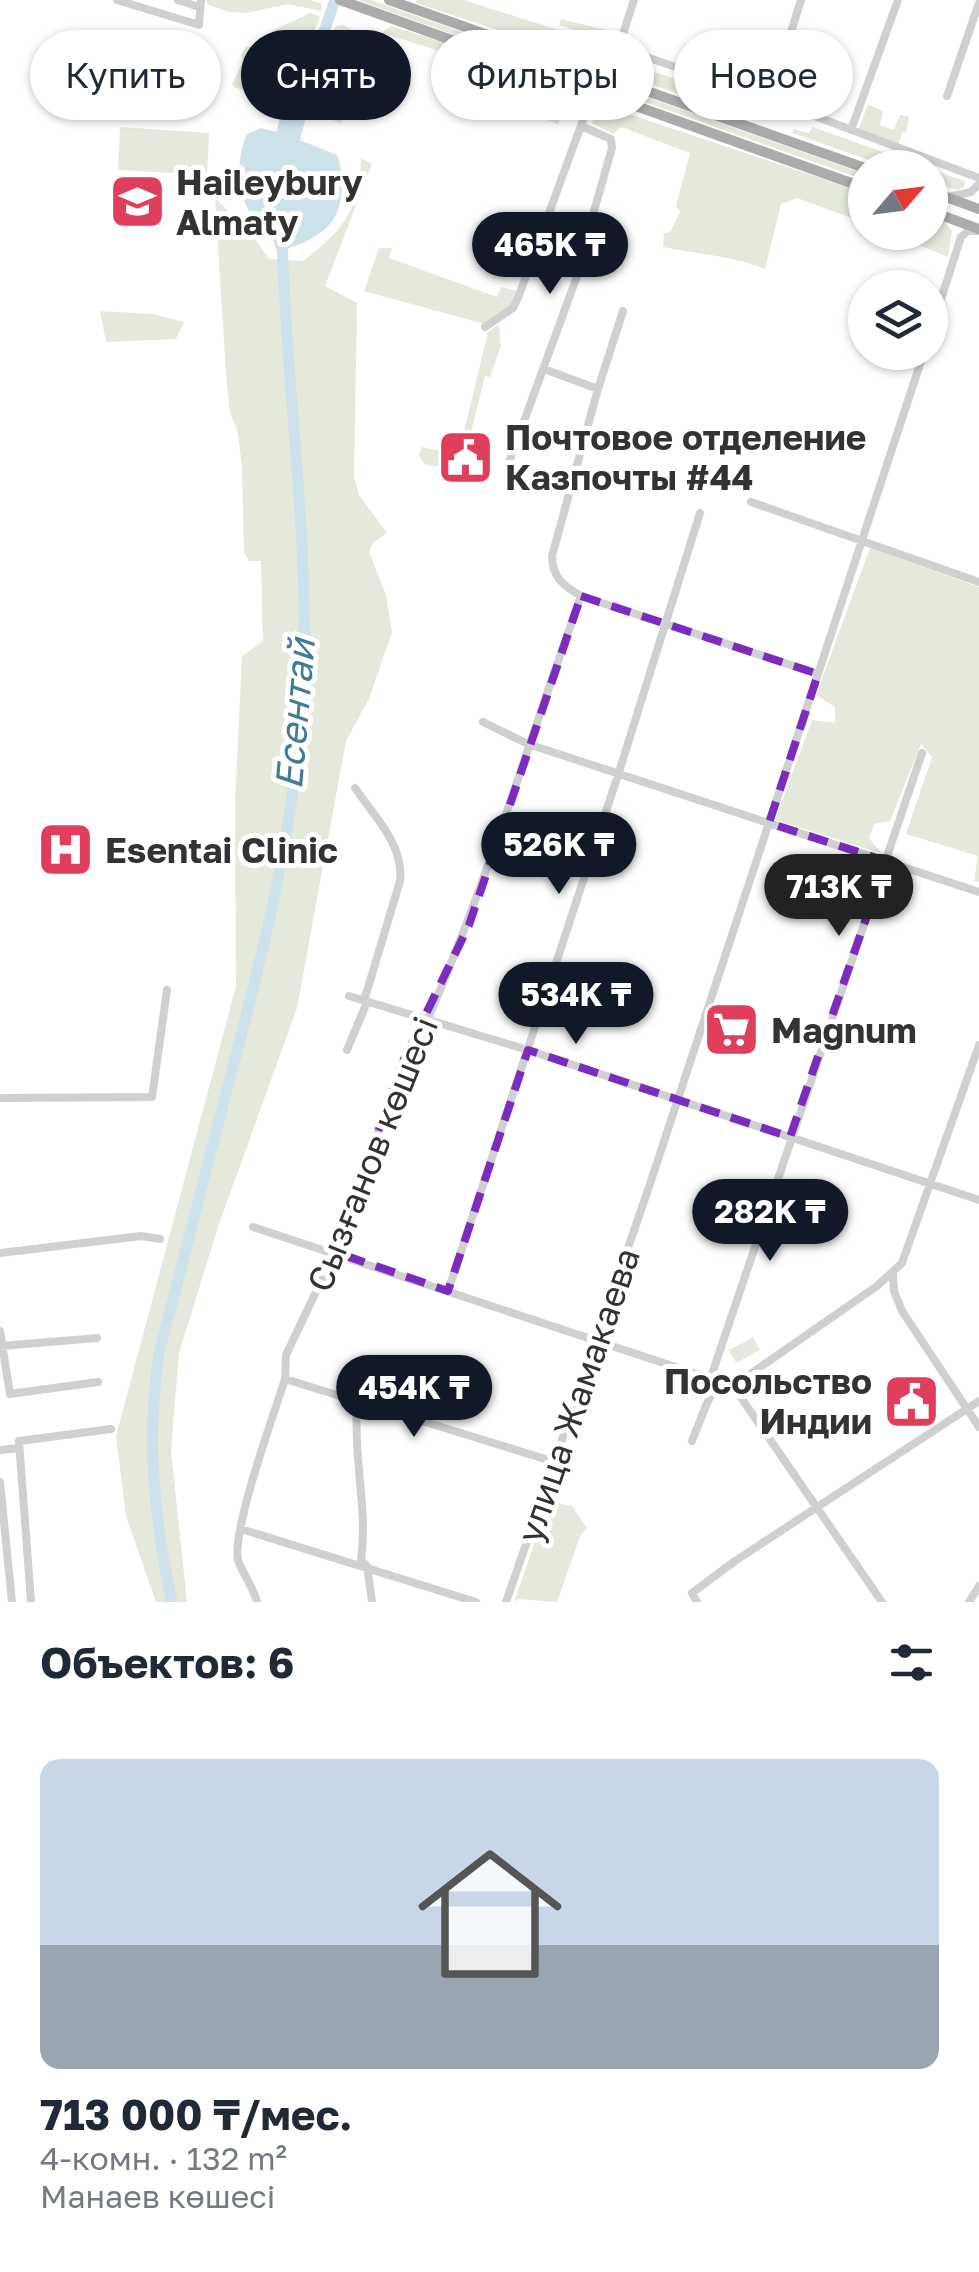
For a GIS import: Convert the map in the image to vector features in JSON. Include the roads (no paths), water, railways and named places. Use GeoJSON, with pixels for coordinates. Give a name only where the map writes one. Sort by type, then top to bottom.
{"type":"FeatureCollection","features":[{"type":"Feature","properties":{"kind":"main road"},"geometry":{"type":"LineString","coordinates":[[340,0],[431,33]]}},
{"type":"Feature","properties":{"kind":"main road"},"geometry":{"type":"LineString","coordinates":[[388,0],[475,30]]}},
{"type":"Feature","properties":{"kind":"main road"},"geometry":{"type":"LineString","coordinates":[[654,93],[848,162]]}},
{"type":"Feature","properties":{"kind":"main road"},"geometry":{"type":"LineString","coordinates":[[654,113],[848,182]]}},
{"type":"Feature","properties":{"kind":"main road"},"geometry":{"type":"LineString","coordinates":[[948,198],[979,208]]}},
{"type":"Feature","properties":{"kind":"main road"},"geometry":{"type":"LineString","coordinates":[[948,218],[979,230]]}},
{"type":"Feature","properties":{"kind":"street"},"geometry":{"type":"LineString","coordinates":[[117,0],[199,25],[200,3],[178,0]]}},
{"type":"Feature","properties":{"kind":"street"},"geometry":{"type":"LineString","coordinates":[[624,30],[634,0]]}},
{"type":"Feature","properties":{"kind":"street"},"geometry":{"type":"LineString","coordinates":[[791,30],[800,0]]}},
{"type":"Feature","properties":{"kind":"street"},"geometry":{"type":"LineString","coordinates":[[851,130],[898,0]]}},
{"type":"Feature","properties":{"kind":"street"},"geometry":{"type":"LineString","coordinates":[[947,96],[979,2]]}},
{"type":"Feature","properties":{"kind":"street"},"geometry":{"type":"LineString","coordinates":[[485,327],[513,308],[518,298],[584,120]]}},
{"type":"Feature","properties":{"kind":"street"},"geometry":{"type":"LineString","coordinates":[[824,120],[979,182]]}},
{"type":"Feature","properties":{"kind":"street"},"geometry":{"type":"LineString","coordinates":[[508,465],[587,249],[612,148],[612,139],[581,126]]}},
{"type":"Feature","properties":{"kind":"street"},"geometry":{"type":"LineString","coordinates":[[948,196],[966,194],[979,182]]}},
{"type":"Feature","properties":{"kind":"street"},"geometry":{"type":"LineString","coordinates":[[979,182],[979,198]]}},
{"type":"Feature","properties":{"kind":"street"},"geometry":{"type":"LineString","coordinates":[[948,222],[957,228],[960,240]]}},
{"type":"Feature","properties":{"kind":"street"},"geometry":{"type":"LineString","coordinates":[[948,277],[960,240],[968,232],[979,230]]}},
{"type":"Feature","properties":{"kind":"street"},"geometry":{"type":"LineString","coordinates":[[623,311],[598,388],[552,568],[562,585],[582,596],[818,674]]}},
{"type":"Feature","properties":{"kind":"street"},"geometry":{"type":"LineString","coordinates":[[544,368],[598,388]]}},
{"type":"Feature","properties":{"kind":"street","name":"улица Жамакаева"},"geometry":{"type":"LineString","coordinates":[[506,1602],[677,1102],[918,370]]}},
{"type":"Feature","properties":{"kind":"street"},"geometry":{"type":"LineString","coordinates":[[751,502],[979,582]]}},
{"type":"Feature","properties":{"kind":"street"},"geometry":{"type":"LineString","coordinates":[[448,1292],[700,514]]}},
{"type":"Feature","properties":{"kind":"street","name":"Сызғанов көшесі"},"geometry":{"type":"LineString","coordinates":[[257,1602],[252,1582],[238,1561],[241,1528],[285,1379],[286,1355],[335,1252],[404,1059],[427,1021],[469,925],[582,596]]}},
{"type":"Feature","properties":{"kind":"street"},"geometry":{"type":"LineString","coordinates":[[483,722],[528,744],[979,892]]}},
{"type":"Feature","properties":{"kind":"street"},"geometry":{"type":"LineString","coordinates":[[692,1442],[790,1138],[922,753]]}},
{"type":"Feature","properties":{"kind":"street"},"geometry":{"type":"LineString","coordinates":[[348,1050],[366,1001],[400,882],[402,862],[355,788]]}},
{"type":"Feature","properties":{"kind":"street"},"geometry":{"type":"LineString","coordinates":[[0,1098],[152,1097],[167,990]]}},
{"type":"Feature","properties":{"kind":"street"},"geometry":{"type":"LineString","coordinates":[[350,996],[528,1050],[979,1200]]}},
{"type":"Feature","properties":{"kind":"street"},"geometry":{"type":"LineString","coordinates":[[733,1386],[893,1274],[902,1263],[979,1045]]}},
{"type":"Feature","properties":{"kind":"street"},"geometry":{"type":"LineString","coordinates":[[253,1227],[733,1386],[882,1602]]}},
{"type":"Feature","properties":{"kind":"street"},"geometry":{"type":"LineString","coordinates":[[0,1253],[141,1236],[160,1239]]}},
{"type":"Feature","properties":{"kind":"street"},"geometry":{"type":"LineString","coordinates":[[893,1274],[894,1291],[902,1311],[979,1427]]}},
{"type":"Feature","properties":{"kind":"street"},"geometry":{"type":"LineString","coordinates":[[0,1330],[10,1394],[98,1382]]}},
{"type":"Feature","properties":{"kind":"street"},"geometry":{"type":"LineString","coordinates":[[1,1346],[96,1338]]}},
{"type":"Feature","properties":{"kind":"street"},"geometry":{"type":"LineString","coordinates":[[285,1379],[356,1404],[555,1462]]}},
{"type":"Feature","properties":{"kind":"street"},"geometry":{"type":"LineString","coordinates":[[695,1598],[818,1506],[979,1401]]}},
{"type":"Feature","properties":{"kind":"street"},"geometry":{"type":"LineString","coordinates":[[356,1404],[354,1437],[366,1526],[361,1560],[367,1566],[372,1602]]}},
{"type":"Feature","properties":{"kind":"street"},"geometry":{"type":"LineString","coordinates":[[31,1602],[18,1448],[22,1438],[111,1429]]}},
{"type":"Feature","properties":{"kind":"street"},"geometry":{"type":"LineString","coordinates":[[0,1450],[18,1448]]}},
{"type":"Feature","properties":{"kind":"street"},"geometry":{"type":"LineString","coordinates":[[0,1482],[12,1602]]}},
{"type":"Feature","properties":{"kind":"street"},"geometry":{"type":"LineString","coordinates":[[241,1528],[476,1602]]}},
{"type":"Feature","properties":{"kind":"street"},"geometry":{"type":"LineString","coordinates":[[10,1581],[29,1580]]}},
{"type":"Feature","properties":{"kind":"street"},"geometry":{"type":"LineString","coordinates":[[969,1602],[979,1586]]}},
{"type":"Feature","properties":{"kind":"water"},"geometry":{"type":"Polygon","coordinates":[[[280,120],[305,120],[300,140],[337,155],[342,188],[337,213],[329,226],[308,241],[276,250],[271,236],[248,209],[241,188],[240,165],[247,134],[261,128],[276,132],[280,120]]]}},
{"type":"Feature","properties":{"kind":"waterway","name":"Есентай"},"geometry":{"type":"LineString","coordinates":[[325,30],[335,0]]}},
{"type":"Feature","properties":{"kind":"waterway","name":"Есентай"},"geometry":{"type":"LineString","coordinates":[[172,1602],[154,1478],[153,1417],[159,1354],[272,906],[291,806],[302,705],[304,588],[282,237]]}},
{"type":"Feature","properties":{"kind":"place","name":"Haileybury Almaty"},"geometry":{"type":"Point","coordinates":[137,202]}},
{"type":"Feature","properties":{"kind":"place","name":"Почтовое отделение Казпочты #44"},"geometry":{"type":"Point","coordinates":[466,457]}},
{"type":"Feature","properties":{"kind":"place","name":"Esentai Clinic"},"geometry":{"type":"Point","coordinates":[66,850]}},
{"type":"Feature","properties":{"kind":"place","name":"Magnum"},"geometry":{"type":"Point","coordinates":[732,1030]}},
{"type":"Feature","properties":{"kind":"place","name":"Посольство Индии"},"geometry":{"type":"Point","coordinates":[911,1401]}}]}
